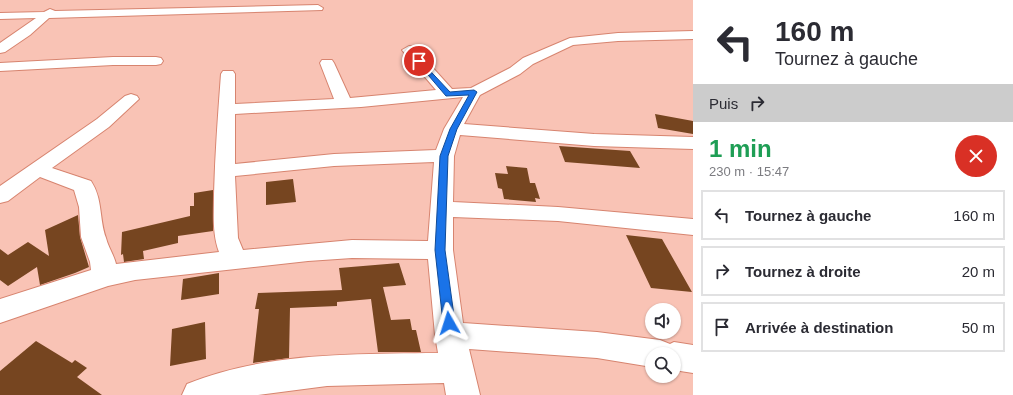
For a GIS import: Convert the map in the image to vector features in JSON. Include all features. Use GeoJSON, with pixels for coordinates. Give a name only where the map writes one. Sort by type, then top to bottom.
{"type":"FeatureCollection","features":[{"type":"Feature","properties":{"kind":"street"},"geometry":{"type":"LineString","coordinates":[[0,49],[26,32],[62,4]]}},
{"type":"Feature","properties":{"kind":"street"},"geometry":{"type":"LineString","coordinates":[[0,16],[46,15],[210,5],[271,4],[318,8]]}},
{"type":"Feature","properties":{"kind":"street"},"geometry":{"type":"LineString","coordinates":[[226,110],[344,104],[474,92],[514,71],[528,61],[570,42],[658,34],[693,35]]}},
{"type":"Feature","properties":{"kind":"street"},"geometry":{"type":"LineString","coordinates":[[410,50],[448,94]]}},
{"type":"Feature","properties":{"kind":"street"},"geometry":{"type":"LineString","coordinates":[[0,67],[113,60],[156,61]]}},
{"type":"Feature","properties":{"kind":"street"},"geometry":{"type":"LineString","coordinates":[[327,63],[344,104]]}},
{"type":"Feature","properties":{"kind":"street"},"geometry":{"type":"LineString","coordinates":[[228,74],[225,171],[226,238],[234,259]]}},
{"type":"Feature","properties":{"kind":"street"},"geometry":{"type":"LineString","coordinates":[[199,395],[259,379],[334,370],[460,382],[450,335],[440,250],[444,156],[454,129],[474,92]]}},
{"type":"Feature","properties":{"kind":"street"},"geometry":{"type":"LineString","coordinates":[[0,196],[103,123],[130,99]]}},
{"type":"Feature","properties":{"kind":"street"},"geometry":{"type":"LineString","coordinates":[[454,129],[594,140],[693,143]]}},
{"type":"Feature","properties":{"kind":"street"},"geometry":{"type":"LineString","coordinates":[[225,171],[334,160],[444,156]]}},
{"type":"Feature","properties":{"kind":"street"},"geometry":{"type":"LineString","coordinates":[[38,170],[83,186],[90,206],[93,237],[103,262],[105,276]]}},
{"type":"Feature","properties":{"kind":"street"},"geometry":{"type":"LineString","coordinates":[[442,208],[558,214],[693,227]]}},
{"type":"Feature","properties":{"kind":"street"},"geometry":{"type":"LineString","coordinates":[[0,311],[105,276],[135,270],[234,259],[352,249],[440,250]]}},
{"type":"Feature","properties":{"kind":"street"},"geometry":{"type":"LineString","coordinates":[[450,335],[597,345],[645,352]]}},
{"type":"Feature","properties":{"kind":"street"},"geometry":{"type":"LineString","coordinates":[[681,357],[693,359]]}},
{"type":"Feature","properties":{"kind":"building"},"geometry":{"type":"Polygon","coordinates":[[[655,114],[693,121],[693,134],[658,128],[655,114]]]}},
{"type":"Feature","properties":{"kind":"building"},"geometry":{"type":"Polygon","coordinates":[[[559,146],[630,151],[640,168],[565,162],[559,146]]]}},
{"type":"Feature","properties":{"kind":"building"},"geometry":{"type":"Polygon","coordinates":[[[506,166],[527,168],[530,183],[535,183],[540,199],[535,198],[536,202],[504,199],[502,189],[498,188],[495,173],[508,174],[506,166]]]}},
{"type":"Feature","properties":{"kind":"building"},"geometry":{"type":"Polygon","coordinates":[[[293,179],[296,202],[266,205],[266,182],[293,179]]]}},
{"type":"Feature","properties":{"kind":"building"},"geometry":{"type":"Polygon","coordinates":[[[213,190],[213,231],[178,236],[178,243],[143,251],[144,259],[124,262],[123,254],[121,255],[122,232],[190,216],[190,206],[194,206],[194,193],[213,190]]]}},
{"type":"Feature","properties":{"kind":"building"},"geometry":{"type":"Polygon","coordinates":[[[78,215],[80,237],[89,267],[40,285],[37,267],[8,286],[0,280],[0,249],[8,255],[28,242],[49,256],[45,230],[78,215]]]}},
{"type":"Feature","properties":{"kind":"building"},"geometry":{"type":"Polygon","coordinates":[[[626,235],[662,239],[692,292],[651,288],[626,235]]]}},
{"type":"Feature","properties":{"kind":"building"},"geometry":{"type":"Polygon","coordinates":[[[399,263],[406,285],[383,287],[391,320],[410,319],[412,330],[416,330],[421,352],[378,352],[371,299],[337,302],[337,306],[290,308],[289,358],[253,363],[259,309],[255,309],[258,293],[342,290],[339,268],[399,263]]]}},
{"type":"Feature","properties":{"kind":"building"},"geometry":{"type":"Polygon","coordinates":[[[219,273],[219,294],[181,300],[183,279],[219,273]]]}},
{"type":"Feature","properties":{"kind":"building"},"geometry":{"type":"Polygon","coordinates":[[[205,322],[206,359],[170,366],[172,329],[205,322]]]}},
{"type":"Feature","properties":{"kind":"building"},"geometry":{"type":"Polygon","coordinates":[[[36,341],[72,363],[75,360],[87,368],[77,377],[102,395],[0,395],[0,371],[36,341]]]}},
{"type":"Feature","properties":{"kind":"route"},"geometry":{"type":"LineString","coordinates":[[419,61],[448,94],[474,92],[462,111],[444,156],[440,250],[449,323]]}}]}
